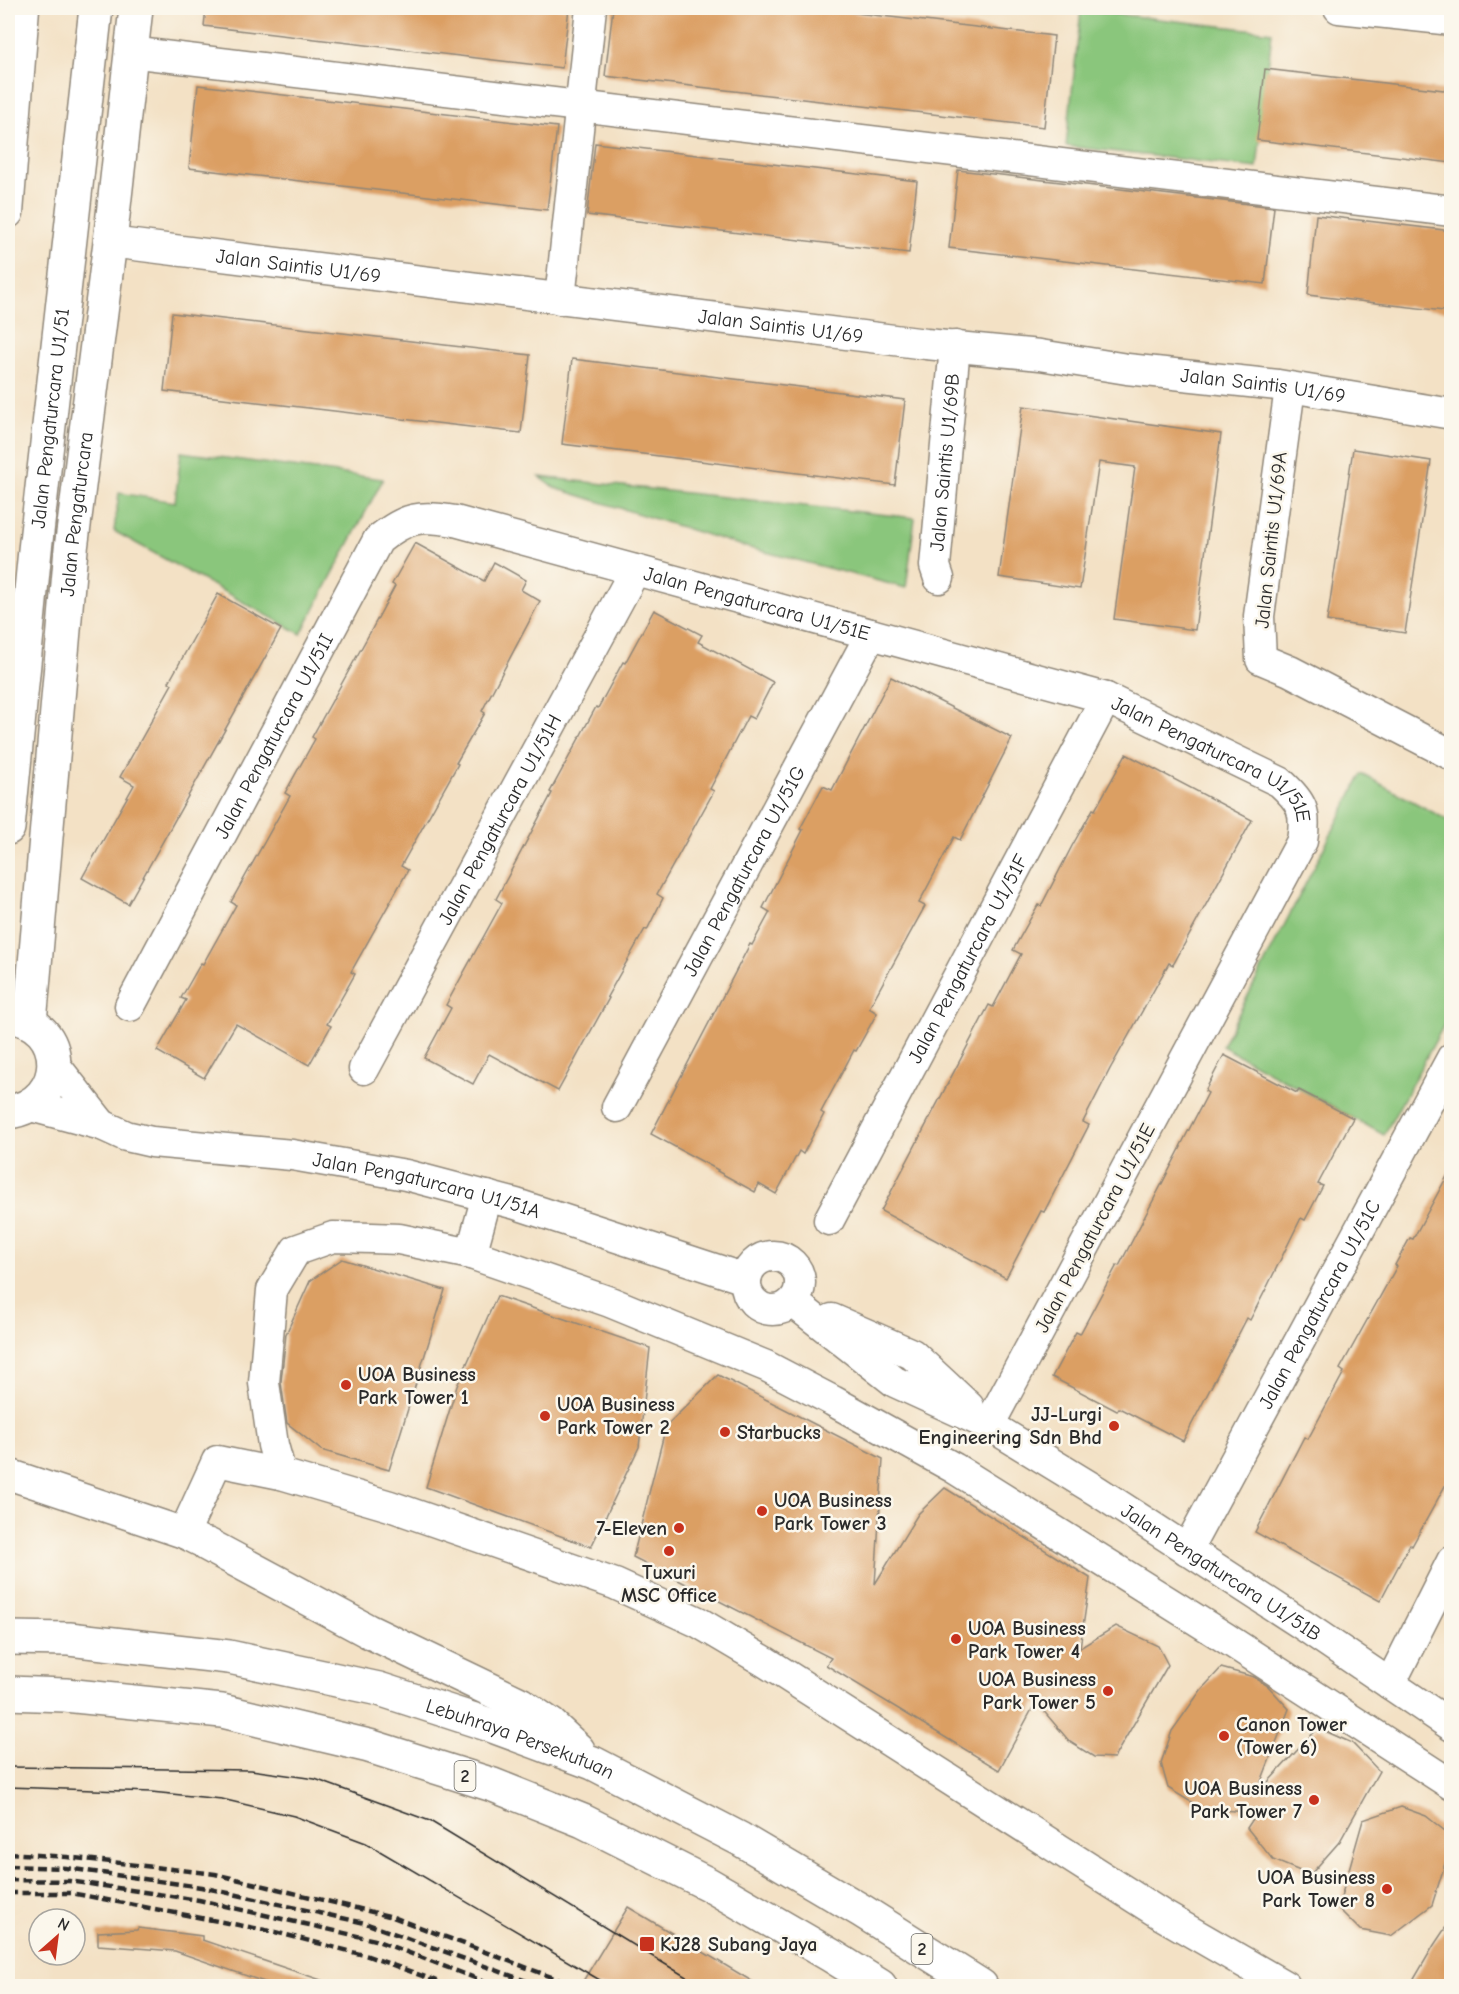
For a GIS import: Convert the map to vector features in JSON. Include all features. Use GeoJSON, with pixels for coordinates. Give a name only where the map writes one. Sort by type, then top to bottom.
{"type":"FeatureCollection","features":[{"type":"Feature","properties":{"kind":"main road","name":"Jalan Pengaturcara U1/51"},"geometry":{"type":"LineString","coordinates":[[8,828],[36,538],[96,8]]}},
{"type":"Feature","properties":{"kind":"main road","name":"Jalan Pengaturcara"},"geometry":{"type":"LineString","coordinates":[[19,1019],[71,549],[110,242],[136,8]]}},
{"type":"Feature","properties":{"kind":"main road"},"geometry":{"type":"LineString","coordinates":[[84,111],[123,114]]}},
{"type":"Feature","properties":{"kind":"main road"},"geometry":{"type":"LineString","coordinates":[[19,1019],[40,1029],[52,1051],[54,1064],[53,1076],[48,1088],[40,1098],[19,1109]]}},
{"type":"Feature","properties":{"kind":"main road"},"geometry":{"type":"LineString","coordinates":[[196,1539],[368,1631],[520,1704],[551,1725],[593,1763]]}},
{"type":"Feature","properties":{"kind":"main road","name":"Lebuhraya Persekutuan"},"geometry":{"type":"LineString","coordinates":[[8,1638],[69,1639],[229,1657],[379,1689],[490,1725],[593,1763],[740,1839],[862,1911],[981,1986]]}},
{"type":"Feature","properties":{"kind":"main road","name":"2"},"geometry":{"type":"LineString","coordinates":[[8,1693],[65,1695],[222,1711],[369,1746],[493,1785],[583,1821],[708,1884],[880,1986]]}},
{"type":"Feature","properties":{"kind":"street"},"geometry":{"type":"LineString","coordinates":[[8,213],[24,8]]}},
{"type":"Feature","properties":{"kind":"street"},"geometry":{"type":"LineString","coordinates":[[560,299],[591,8]]}},
{"type":"Feature","properties":{"kind":"street"},"geometry":{"type":"LineString","coordinates":[[1339,8],[1452,20]]}},
{"type":"Feature","properties":{"kind":"street"},"geometry":{"type":"LineString","coordinates":[[130,52],[1452,212]]}},
{"type":"Feature","properties":{"kind":"street","name":"Jalan Saintis U1/69"},"geometry":{"type":"LineString","coordinates":[[110,242],[560,299],[1040,355],[1127,369],[1278,385],[1452,414]]}},
{"type":"Feature","properties":{"kind":"street","name":"Jalan Saintis U1/69B"},"geometry":{"type":"LineString","coordinates":[[939,578],[935,566],[955,346]]}},
{"type":"Feature","properties":{"kind":"street","name":"Jalan Saintis U1/69A"},"geometry":{"type":"LineString","coordinates":[[1290,388],[1259,616],[1261,659],[1290,671],[1452,755]]}},
{"type":"Feature","properties":{"kind":"street","name":"Jalan Pengaturcara U1/51I"},"geometry":{"type":"LineString","coordinates":[[130,1006],[378,540],[392,528],[411,520],[429,517],[455,521]]}},
{"type":"Feature","properties":{"kind":"street","name":"Jalan Pengaturcara U1/51E"},"geometry":{"type":"LineString","coordinates":[[455,521],[1106,698],[1280,782],[1296,797],[1305,822],[1302,841],[989,1425]]}},
{"type":"Feature","properties":{"kind":"street","name":"Jalan Pengaturcara U1/51H"},"geometry":{"type":"LineString","coordinates":[[364,1069],[635,570]]}},
{"type":"Feature","properties":{"kind":"street","name":"Jalan Pengaturcara U1/51G"},"geometry":{"type":"LineString","coordinates":[[617,1107],[871,634]]}},
{"type":"Feature","properties":{"kind":"street","name":"Jalan Pengaturcara U1/51F"},"geometry":{"type":"LineString","coordinates":[[829,1220],[1106,698]]}},
{"type":"Feature","properties":{"kind":"street","name":"Jalan Pengaturcara U1/51C"},"geometry":{"type":"LineString","coordinates":[[1187,1550],[1452,1058]]}},
{"type":"Feature","properties":{"kind":"street"},"geometry":{"type":"LineString","coordinates":[[54,1064],[102,1125]]}},
{"type":"Feature","properties":{"kind":"street","name":"Jalan Pengaturcara U1/51A"},"geometry":{"type":"LineString","coordinates":[[19,1109],[102,1125],[126,1136],[152,1142],[292,1155],[406,1175],[487,1196],[745,1279]]}},
{"type":"Feature","properties":{"kind":"street"},"geometry":{"type":"LineString","coordinates":[[471,1254],[487,1196]]}},
{"type":"Feature","properties":{"kind":"street"},"geometry":{"type":"LineString","coordinates":[[281,1474],[273,1445],[264,1383],[272,1290],[296,1250],[333,1237],[399,1239],[471,1254],[610,1302],[766,1366],[833,1401],[954,1468],[1224,1637],[1452,1785]]}},
{"type":"Feature","properties":{"kind":"street"},"geometry":{"type":"LineString","coordinates":[[779,1256],[795,1267],[801,1285],[793,1302],[778,1310],[761,1308],[748,1296],[745,1279],[752,1264],[760,1258],[779,1256]]}},
{"type":"Feature","properties":{"kind":"street","name":"Jalan Pengaturcara U1/51B"},"geometry":{"type":"LineString","coordinates":[[793,1302],[895,1382],[989,1425],[1097,1491],[1303,1625],[1452,1726]]}},
{"type":"Feature","properties":{"kind":"street"},"geometry":{"type":"LineString","coordinates":[[8,1474],[196,1539],[217,1461],[281,1474],[390,1506],[615,1584],[698,1622],[868,1726],[1161,1915],[1285,1986]]}},
{"type":"Feature","properties":{"kind":"street"},"geometry":{"type":"LineString","coordinates":[[1390,1684],[1452,1561]]}},
{"type":"Feature","properties":{"kind":"green space"},"geometry":{"type":"Polygon","coordinates":[[[1081,10],[1272,32],[1257,168],[1066,146],[1081,10]]]}},
{"type":"Feature","properties":{"kind":"green space"},"geometry":{"type":"Polygon","coordinates":[[[181,452],[383,479],[301,634],[114,531],[119,493],[175,502],[181,452]]]}},
{"type":"Feature","properties":{"kind":"green space"},"geometry":{"type":"Polygon","coordinates":[[[540,477],[915,518],[906,588],[746,547],[555,488],[540,477]]]}},
{"type":"Feature","properties":{"kind":"green space"},"geometry":{"type":"Polygon","coordinates":[[[1362,774],[1451,822],[1451,1012],[1384,1135],[1222,1046],[1362,774]]]}},
{"type":"Feature","properties":{"kind":"building"},"geometry":{"type":"Polygon","coordinates":[[[206,8],[569,8],[562,68],[204,26],[206,8]]]}},
{"type":"Feature","properties":{"kind":"building"},"geometry":{"type":"Polygon","coordinates":[[[613,8],[813,8],[1054,36],[1044,127],[605,76],[613,8]]]}},
{"type":"Feature","properties":{"kind":"building"},"geometry":{"type":"Polygon","coordinates":[[[1265,69],[1452,91],[1452,163],[1257,140],[1265,69]]]}},
{"type":"Feature","properties":{"kind":"building"},"geometry":{"type":"Polygon","coordinates":[[[198,85],[557,127],[547,210],[189,168],[198,85]]]}},
{"type":"Feature","properties":{"kind":"building"},"geometry":{"type":"Polygon","coordinates":[[[595,143],[917,181],[909,253],[587,215],[595,143]]]}},
{"type":"Feature","properties":{"kind":"building"},"geometry":{"type":"Polygon","coordinates":[[[958,170],[1274,207],[1265,284],[949,248],[958,170]]]}},
{"type":"Feature","properties":{"kind":"building"},"geometry":{"type":"Polygon","coordinates":[[[1316,215],[1452,231],[1452,312],[1308,295],[1316,215]]]}},
{"type":"Feature","properties":{"kind":"building"},"geometry":{"type":"Polygon","coordinates":[[[172,313],[530,355],[521,433],[164,391],[172,313]]]}},
{"type":"Feature","properties":{"kind":"building"},"geometry":{"type":"Polygon","coordinates":[[[572,359],[905,400],[895,485],[562,444],[572,359]]]}},
{"type":"Feature","properties":{"kind":"building"},"geometry":{"type":"Polygon","coordinates":[[[1023,406],[1221,434],[1195,630],[1114,619],[1135,467],[1099,462],[1080,589],[999,577],[1023,406]]]}},
{"type":"Feature","properties":{"kind":"building"},"geometry":{"type":"Polygon","coordinates":[[[1353,449],[1431,461],[1405,633],[1327,621],[1353,449]]]}},
{"type":"Feature","properties":{"kind":"building"},"geometry":{"type":"Polygon","coordinates":[[[415,543],[484,581],[494,562],[526,580],[521,590],[540,601],[482,711],[485,713],[401,866],[408,870],[351,972],[355,974],[327,1024],[331,1026],[309,1065],[236,1024],[204,1078],[157,1051],[186,1000],[181,998],[236,905],[231,902],[290,796],[285,793],[315,739],[312,737],[395,586],[392,584],[415,543]]]}},
{"type":"Feature","properties":{"kind":"building"},"geometry":{"type":"Polygon","coordinates":[[[218,594],[281,629],[128,904],[82,878],[134,785],[120,777],[172,684],[169,682],[218,594]]]}},
{"type":"Feature","properties":{"kind":"building"},"geometry":{"type":"Polygon","coordinates":[[[654,610],[702,635],[698,642],[773,682],[754,719],[748,716],[710,789],[714,791],[657,894],[663,898],[647,930],[645,929],[607,997],[609,998],[558,1091],[489,1054],[473,1084],[424,1058],[451,1008],[446,1005],[502,903],[496,899],[552,793],[550,792],[596,707],[598,708],[623,662],[625,663],[654,610]]]}},
{"type":"Feature","properties":{"kind":"building"},"geometry":{"type":"Polygon","coordinates":[[[891,677],[1012,738],[960,840],[954,837],[919,903],[925,906],[869,1008],[877,1013],[856,1051],[854,1050],[821,1112],[824,1114],[803,1154],[799,1151],[776,1194],[759,1184],[755,1192],[651,1134],[750,944],[752,945],[770,912],[763,908],[803,830],[800,829],[823,786],[832,790],[891,677]]]}},
{"type":"Feature","properties":{"kind":"building"},"geometry":{"type":"Polygon","coordinates":[[[1126,754],[1252,820],[1173,965],[1169,963],[1110,1069],[1083,1122],[1089,1125],[1044,1212],[1041,1211],[1006,1278],[881,1211],[989,1005],[993,1007],[1021,954],[1013,950],[1038,905],[1041,906],[1072,846],[1126,754]]]}},
{"type":"Feature","properties":{"kind":"building"},"geometry":{"type":"Polygon","coordinates":[[[1224,1055],[1297,1093],[1299,1090],[1353,1118],[1318,1184],[1323,1186],[1305,1220],[1301,1218],[1250,1320],[1247,1318],[1183,1441],[1119,1408],[1117,1411],[1052,1377],[1076,1332],[1080,1334],[1117,1265],[1119,1266],[1208,1093],[1205,1091],[1224,1055]]]}},
{"type":"Feature","properties":{"kind":"building"},"geometry":{"type":"Polygon","coordinates":[[[1452,1167],[1452,1473],[1380,1601],[1255,1532],[1304,1437],[1308,1439],[1344,1372],[1340,1369],[1397,1266],[1395,1265],[1410,1238],[1413,1239],[1452,1167]]]}},
{"type":"Feature","properties":{"kind":"building","name":"UOA Business Park Tower 1"},"geometry":{"type":"Polygon","coordinates":[[[342,1259],[445,1290],[389,1470],[321,1450],[287,1423],[281,1382],[286,1334],[310,1281],[342,1259]]]}},
{"type":"Feature","properties":{"kind":"building","name":"UOA Business Park Tower 2"},"geometry":{"type":"Polygon","coordinates":[[[497,1296],[650,1348],[639,1447],[591,1547],[426,1487],[457,1386],[497,1296]]]}},
{"type":"Feature","properties":{"kind":"building"},"geometry":{"type":"Polygon","coordinates":[[[718,1375],[883,1459],[875,1584],[918,1514],[945,1488],[1090,1578],[1080,1648],[1116,1626],[1158,1646],[1168,1665],[1114,1758],[1094,1757],[1070,1742],[1036,1702],[999,1770],[826,1665],[831,1658],[633,1557],[666,1426],[718,1375]]]}},
{"type":"Feature","properties":{"kind":"building"},"geometry":{"type":"Polygon","coordinates":[[[1221,1668],[1254,1677],[1268,1686],[1289,1709],[1256,1795],[1318,1728],[1352,1743],[1379,1771],[1340,1841],[1310,1875],[1273,1860],[1247,1828],[1257,1813],[1201,1808],[1168,1788],[1161,1763],[1172,1731],[1201,1690],[1221,1668]]]}},
{"type":"Feature","properties":{"kind":"building","name":"UOA Business Park Tower 8"},"geometry":{"type":"Polygon","coordinates":[[[1401,1807],[1426,1816],[1450,1835],[1449,1851],[1432,1905],[1391,1936],[1360,1930],[1338,1908],[1363,1820],[1401,1807]]]}},
{"type":"Feature","properties":{"kind":"building","name":"KJ28 Subang Jaya"},"geometry":{"type":"Polygon","coordinates":[[[628,1907],[760,1986],[580,1986],[628,1907]]]}},
{"type":"Feature","properties":{"kind":"building"},"geometry":{"type":"Polygon","coordinates":[[[1452,1918],[1452,1986],[1410,1986],[1434,1945],[1452,1918]]]}},
{"type":"Feature","properties":{"kind":"building"},"geometry":{"type":"Polygon","coordinates":[[[138,1928],[202,1936],[202,1940],[330,1983],[330,1986],[276,1986],[175,1951],[98,1945],[98,1932],[137,1930],[138,1928]]]}},
{"type":"Feature","properties":{"kind":"tram line"},"geometry":{"type":"LineString","coordinates":[[8,1767],[251,1770],[315,1779],[430,1821],[701,1986]]}},
{"type":"Feature","properties":{"kind":"tram line"},"geometry":{"type":"LineString","coordinates":[[8,1787],[151,1792],[222,1799],[294,1816],[366,1843],[610,1986]]}},
{"type":"Feature","properties":{"kind":"railway"},"geometry":{"type":"LineString","coordinates":[[8,1853],[67,1857],[215,1874],[393,1917],[575,1986]]}},
{"type":"Feature","properties":{"kind":"railway"},"geometry":{"type":"LineString","coordinates":[[8,1866],[66,1868],[201,1887],[365,1923],[540,1986]]}},
{"type":"Feature","properties":{"kind":"railway"},"geometry":{"type":"LineString","coordinates":[[8,1880],[69,1881],[199,1900],[375,1940],[496,1986]]}},
{"type":"Feature","properties":{"kind":"railway"},"geometry":{"type":"LineString","coordinates":[[8,1893],[71,1893],[275,1932],[368,1956],[450,1986]]}},
{"type":"Feature","properties":{"kind":"place","name":"UOA Business Park Tower 1"},"geometry":{"type":"Point","coordinates":[346,1385]}},
{"type":"Feature","properties":{"kind":"place","name":"UOA Business Park Tower 2"},"geometry":{"type":"Point","coordinates":[545,1416]}},
{"type":"Feature","properties":{"kind":"place","name":"JJ-Lurgi Engineering Sdn Bhd"},"geometry":{"type":"Point","coordinates":[1114,1426]}},
{"type":"Feature","properties":{"kind":"place","name":"Starbucks"},"geometry":{"type":"Point","coordinates":[725,1432]}},
{"type":"Feature","properties":{"kind":"place","name":"UOA Business Park Tower 3"},"geometry":{"type":"Point","coordinates":[762,1511]}},
{"type":"Feature","properties":{"kind":"place","name":"7-Eleven"},"geometry":{"type":"Point","coordinates":[679,1528]}},
{"type":"Feature","properties":{"kind":"place","name":"Tuxuri MSC Office"},"geometry":{"type":"Point","coordinates":[669,1551]}},
{"type":"Feature","properties":{"kind":"place","name":"UOA Business Park Tower 4"},"geometry":{"type":"Point","coordinates":[956,1639]}},
{"type":"Feature","properties":{"kind":"place","name":"UOA Business Park Tower 5"},"geometry":{"type":"Point","coordinates":[1108,1691]}},
{"type":"Feature","properties":{"kind":"place","name":"Canon Tower (Tower 6)"},"geometry":{"type":"Point","coordinates":[1224,1736]}},
{"type":"Feature","properties":{"kind":"place","name":"UOA Business Park Tower 7"},"geometry":{"type":"Point","coordinates":[1314,1800]}},
{"type":"Feature","properties":{"kind":"place","name":"UOA Business Park Tower 8"},"geometry":{"type":"Point","coordinates":[1387,1889]}},
{"type":"Feature","properties":{"kind":"place","name":"KJ28 Subang Jaya"},"geometry":{"type":"Point","coordinates":[647,1944]}}]}
